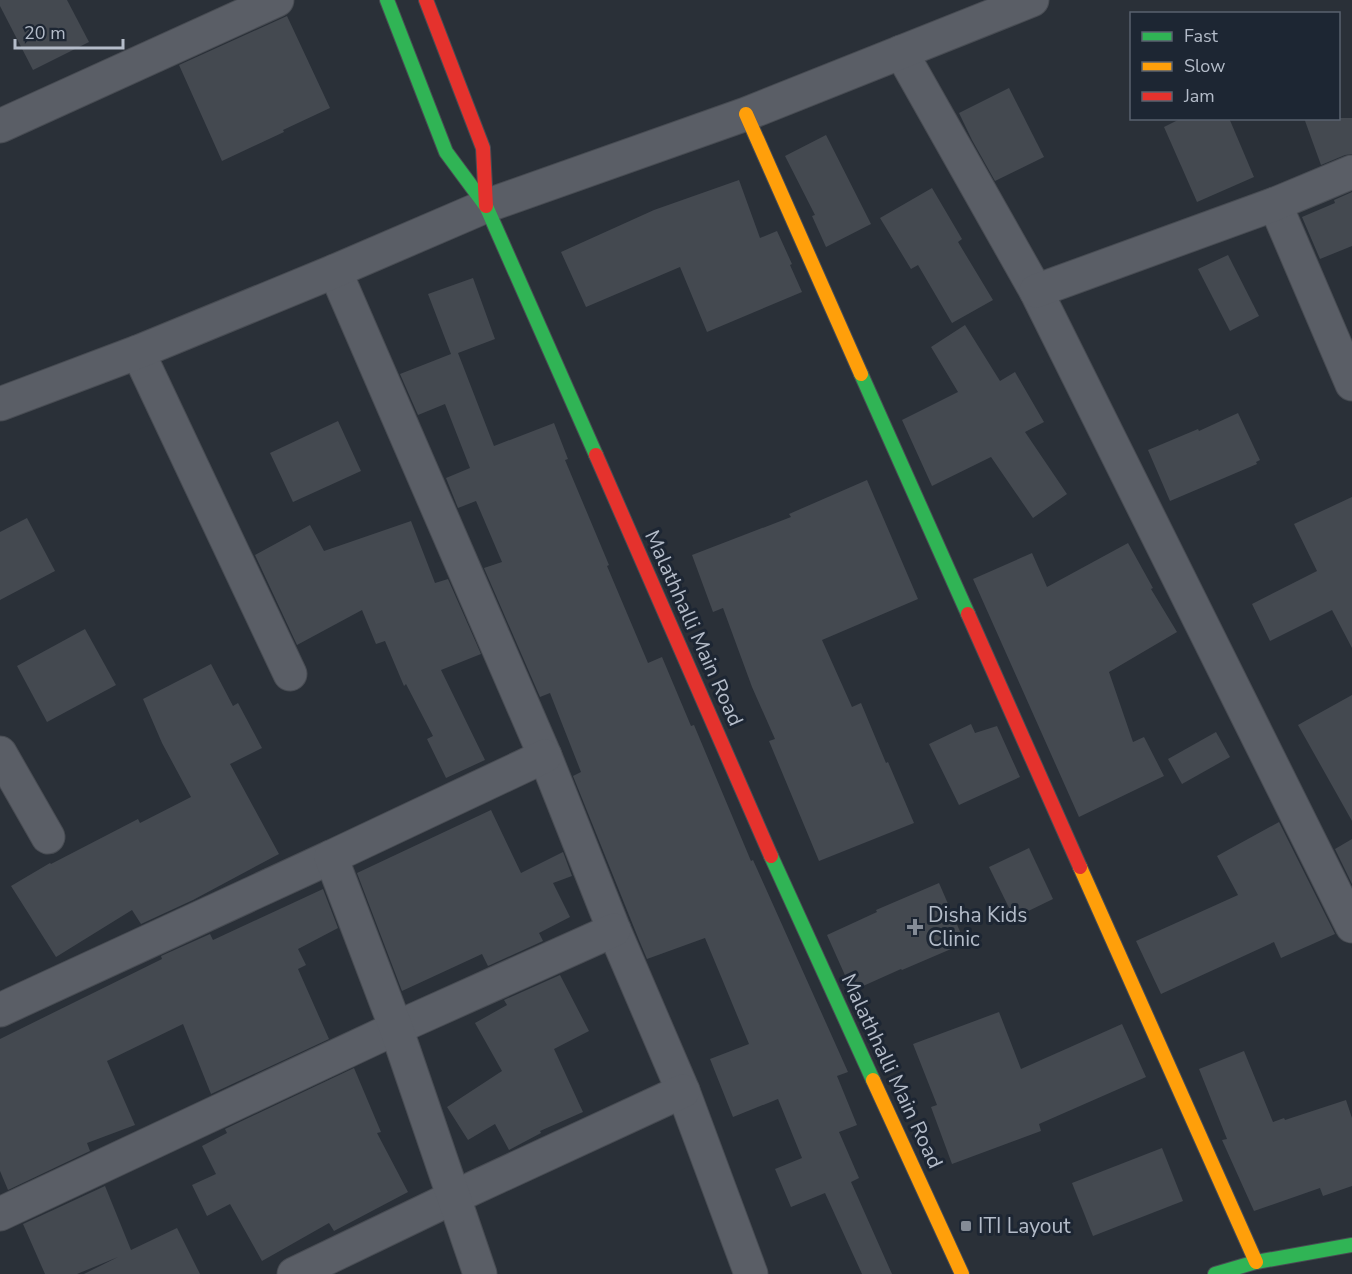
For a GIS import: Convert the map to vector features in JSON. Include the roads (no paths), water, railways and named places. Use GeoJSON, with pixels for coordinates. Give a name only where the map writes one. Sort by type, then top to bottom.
{"type":"FeatureCollection","features":[{"type":"Feature","properties":{"kind":"main road","name":"Malathhalli Main Road"},"geometry":{"type":"LineString","coordinates":[[387,0],[446,152],[486,206],[807,937],[962,1274]]}},
{"type":"Feature","properties":{"kind":"main road"},"geometry":{"type":"LineString","coordinates":[[426,0],[483,148],[486,206]]}},
{"type":"Feature","properties":{"kind":"main road"},"geometry":{"type":"LineString","coordinates":[[746,114],[1256,1262]]}},
{"type":"Feature","properties":{"kind":"main road"},"geometry":{"type":"LineString","coordinates":[[1215,1274],[1256,1262],[1352,1245]]}},
{"type":"Feature","properties":{"kind":"street"},"geometry":{"type":"LineString","coordinates":[[0,126],[277,0]]}},
{"type":"Feature","properties":{"kind":"street"},"geometry":{"type":"LineString","coordinates":[[0,404],[138,352],[486,206],[746,114],[1032,0]]}},
{"type":"Feature","properties":{"kind":"street"},"geometry":{"type":"LineString","coordinates":[[901,52],[1036,291],[1352,926]]}},
{"type":"Feature","properties":{"kind":"street"},"geometry":{"type":"LineString","coordinates":[[1036,291],[1275,204],[1352,172]]}},
{"type":"Feature","properties":{"kind":"street"},"geometry":{"type":"LineString","coordinates":[[1275,204],[1352,384]]}},
{"type":"Feature","properties":{"kind":"street"},"geometry":{"type":"LineString","coordinates":[[335,271],[545,756],[614,930],[683,1091],[743,1271]]}},
{"type":"Feature","properties":{"kind":"street"},"geometry":{"type":"LineString","coordinates":[[138,352],[290,674]]}},
{"type":"Feature","properties":{"kind":"street"},"geometry":{"type":"LineString","coordinates":[[0,753],[48,837]]}},
{"type":"Feature","properties":{"kind":"street"},"geometry":{"type":"LineString","coordinates":[[0,1010],[545,756]]}},
{"type":"Feature","properties":{"kind":"street"},"geometry":{"type":"LineString","coordinates":[[331,857],[396,1028],[480,1274]]}},
{"type":"Feature","properties":{"kind":"street"},"geometry":{"type":"LineString","coordinates":[[0,1214],[396,1028],[614,930]]}},
{"type":"Feature","properties":{"kind":"street"},"geometry":{"type":"LineString","coordinates":[[294,1274],[683,1091]]}},
{"type":"Feature","properties":{"kind":"place","name":"Disha Kids Clinic"},"geometry":{"type":"Point","coordinates":[915,927]}},
{"type":"Feature","properties":{"kind":"place","name":"ITI Layout"},"geometry":{"type":"Point","coordinates":[966,1226]}}]}
